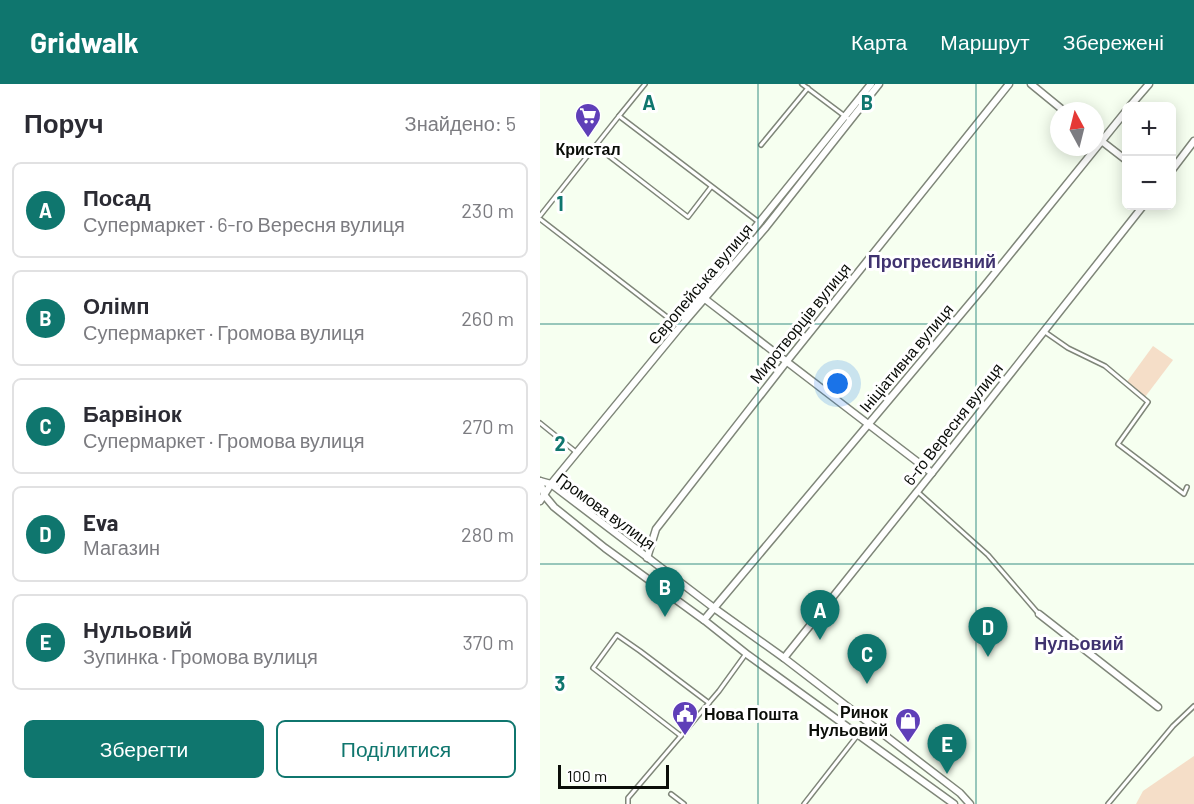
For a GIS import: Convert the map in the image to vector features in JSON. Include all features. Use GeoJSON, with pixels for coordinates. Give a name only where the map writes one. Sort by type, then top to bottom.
{"type":"FeatureCollection","features":[{"type":"Feature","properties":{"kind":"street"},"geometry":{"type":"LineString","coordinates":[[555,477],[871,84]]}},
{"type":"Feature","properties":{"kind":"street","name":"Європейська вулиця"},"geometry":{"type":"LineString","coordinates":[[542,498],[680,327],[766,227],[879,84]]}},
{"type":"Feature","properties":{"kind":"street","name":"Миротворців вулиця"},"geometry":{"type":"LineString","coordinates":[[647,558],[656,529],[1009,84]]}},
{"type":"Feature","properties":{"kind":"street"},"geometry":{"type":"LineString","coordinates":[[1031,84],[1053,102]]}},
{"type":"Feature","properties":{"kind":"street"},"geometry":{"type":"LineString","coordinates":[[1133,102],[1149,84]]}},
{"type":"Feature","properties":{"kind":"street","name":"Ініціативна вулиця"},"geometry":{"type":"LineString","coordinates":[[1104,137],[1122,116]]}},
{"type":"Feature","properties":{"kind":"street"},"geometry":{"type":"LineString","coordinates":[[1176,165],[1194,141]]}},
{"type":"Feature","properties":{"kind":"street"},"geometry":{"type":"LineString","coordinates":[[1104,143],[1122,157]]}},
{"type":"Feature","properties":{"kind":"street","name":"Ініціативна вулиця"},"geometry":{"type":"LineString","coordinates":[[704,620],[982,289],[1089,156]]}},
{"type":"Feature","properties":{"kind":"street","name":"6-го Вересня вулиця"},"geometry":{"type":"LineString","coordinates":[[784,658],[1140,210]]}},
{"type":"Feature","properties":{"kind":"street"},"geometry":{"type":"LineString","coordinates":[[705,299],[932,473]]}},
{"type":"Feature","properties":{"kind":"street","name":"Громова вулиця"},"geometry":{"type":"LineString","coordinates":[[954,804],[746,654],[704,620],[605,548],[542,498],[540,481],[551,484],[647,558],[784,658],[960,792],[970,804]]}},
{"type":"Feature","properties":{"kind":"street"},"geometry":{"type":"LineString","coordinates":[[1039,614],[1158,707]]}},
{"type":"Feature","properties":{"kind":"lane"},"geometry":{"type":"LineString","coordinates":[[645,84],[540,217],[680,327]]}},
{"type":"Feature","properties":{"kind":"lane"},"geometry":{"type":"LineString","coordinates":[[802,84],[850,120]]}},
{"type":"Feature","properties":{"kind":"lane"},"geometry":{"type":"LineString","coordinates":[[761,145],[808,88]]}},
{"type":"Feature","properties":{"kind":"lane"},"geometry":{"type":"LineString","coordinates":[[620,116],[766,227]]}},
{"type":"Feature","properties":{"kind":"lane"},"geometry":{"type":"LineString","coordinates":[[596,146],[688,217],[711,186]]}},
{"type":"Feature","properties":{"kind":"lane"},"geometry":{"type":"LineString","coordinates":[[1043,330],[1068,348],[1105,366],[1148,402],[1118,444],[1184,494],[1187,487]]}},
{"type":"Feature","properties":{"kind":"lane"},"geometry":{"type":"LineString","coordinates":[[540,423],[577,453]]}},
{"type":"Feature","properties":{"kind":"lane"},"geometry":{"type":"LineString","coordinates":[[917,491],[988,555],[1039,614]]}},
{"type":"Feature","properties":{"kind":"lane"},"geometry":{"type":"LineString","coordinates":[[681,736],[593,668],[618,635],[709,703]]}},
{"type":"Feature","properties":{"kind":"lane"},"geometry":{"type":"LineString","coordinates":[[628,804],[628,798],[720,691],[746,654]]}},
{"type":"Feature","properties":{"kind":"lane"},"geometry":{"type":"LineString","coordinates":[[1108,804],[1171,728],[1194,706]]}},
{"type":"Feature","properties":{"kind":"lane"},"geometry":{"type":"LineString","coordinates":[[804,804],[858,734]]}},
{"type":"Feature","properties":{"kind":"lane"},"geometry":{"type":"LineString","coordinates":[[671,794],[684,804]]}},
{"type":"Feature","properties":{"kind":"shaded area"},"geometry":{"type":"Polygon","coordinates":[[[1153,346],[1173,360],[1145,397],[1126,383],[1153,346]]]}},
{"type":"Feature","properties":{"kind":"shaded area"},"geometry":{"type":"Polygon","coordinates":[[[1194,756],[1194,804],[1136,804],[1143,791],[1194,756]]]}},
{"type":"Feature","properties":{"kind":"place","name":"Кристал"},"geometry":{"type":"Point","coordinates":[588,139]}},
{"type":"Feature","properties":{"kind":"place","name":"Олімп"},"geometry":{"type":"Point","coordinates":[665,617]}},
{"type":"Feature","properties":{"kind":"place","name":"Посад"},"geometry":{"type":"Point","coordinates":[820,640]}},
{"type":"Feature","properties":{"kind":"place","name":"Eva"},"geometry":{"type":"Point","coordinates":[988,657]}},
{"type":"Feature","properties":{"kind":"place","name":"Барвінок"},"geometry":{"type":"Point","coordinates":[867,684]}},
{"type":"Feature","properties":{"kind":"place","name":"Нова Пошта"},"geometry":{"type":"Point","coordinates":[685,737]}},
{"type":"Feature","properties":{"kind":"place","name":"Ринок Нульовий"},"geometry":{"type":"Point","coordinates":[908,744]}},
{"type":"Feature","properties":{"kind":"place","name":"Нульовий"},"geometry":{"type":"Point","coordinates":[947,774]}},
{"type":"Feature","properties":{"kind":"district","name":"Прогресивний"},"geometry":{"type":"Point","coordinates":[932,262]}},
{"type":"Feature","properties":{"kind":"district","name":"Нульовий"},"geometry":{"type":"Point","coordinates":[1079,644]}}]}
